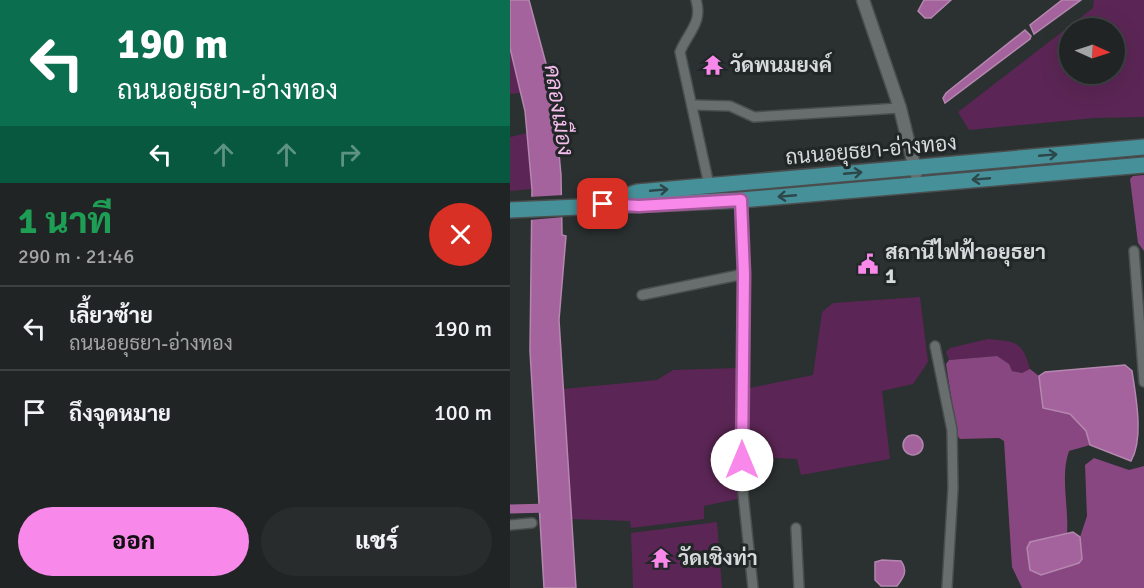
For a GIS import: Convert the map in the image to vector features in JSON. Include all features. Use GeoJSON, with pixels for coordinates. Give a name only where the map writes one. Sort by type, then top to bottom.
{"type":"FeatureCollection","features":[{"type":"Feature","properties":{"kind":"main road","name":"ถนนอยุธยา-อ่างทอง"},"geometry":{"type":"LineString","coordinates":[[603,204],[637,192],[1144,147]]}},
{"type":"Feature","properties":{"kind":"main road","name":"ถนนอยุธยา-อ่างทอง"},"geometry":{"type":"LineString","coordinates":[[514,209],[603,204],[639,206],[741,200],[1144,165]]}},
{"type":"Feature","properties":{"kind":"street"},"geometry":{"type":"LineString","coordinates":[[696,0],[699,16],[680,52],[709,185]]}},
{"type":"Feature","properties":{"kind":"street"},"geometry":{"type":"LineString","coordinates":[[862,0],[900,108],[916,167],[917,184]]}},
{"type":"Feature","properties":{"kind":"street"},"geometry":{"type":"LineString","coordinates":[[693,105],[729,106],[754,117],[900,108]]}},
{"type":"Feature","properties":{"kind":"street"},"geometry":{"type":"LineString","coordinates":[[741,200],[744,274],[742,484],[753,588]]}},
{"type":"Feature","properties":{"kind":"street"},"geometry":{"type":"LineString","coordinates":[[1134,251],[1144,382]]}},
{"type":"Feature","properties":{"kind":"street"},"geometry":{"type":"LineString","coordinates":[[642,295],[744,274]]}},
{"type":"Feature","properties":{"kind":"street"},"geometry":{"type":"LineString","coordinates":[[935,346],[952,430],[953,488],[947,588]]}},
{"type":"Feature","properties":{"kind":"street"},"geometry":{"type":"LineString","coordinates":[[510,525],[532,523]]}},
{"type":"Feature","properties":{"kind":"street"},"geometry":{"type":"LineString","coordinates":[[796,528],[799,588]]}},
{"type":"Feature","properties":{"kind":"shaded area"},"geometry":{"type":"Polygon","coordinates":[[[510,0],[529,0],[553,90],[561,175],[562,235],[566,236],[559,320],[576,588],[544,588],[530,351],[532,189],[525,111],[510,48],[510,0]]]}},
{"type":"Feature","properties":{"kind":"shaded area"},"geometry":{"type":"Polygon","coordinates":[[[924,0],[951,0],[931,18],[925,18],[918,11],[924,0]]]}},
{"type":"Feature","properties":{"kind":"shaded area"},"geometry":{"type":"Polygon","coordinates":[[[1062,0],[1081,0],[1034,34],[1030,25],[1062,0]]]}},
{"type":"Feature","properties":{"kind":"shaded area"},"geometry":{"type":"Polygon","coordinates":[[[1094,0],[1144,0],[1144,117],[1095,118],[969,130],[958,112],[1059,34],[1059,84],[1125,84],[1125,18],[1080,18],[1093,8],[1094,0]]]}},
{"type":"Feature","properties":{"kind":"shaded area"},"geometry":{"type":"Polygon","coordinates":[[[1025,30],[1031,36],[1030,39],[945,103],[943,98],[946,93],[1025,30]]]}},
{"type":"Feature","properties":{"kind":"shaded area"},"geometry":{"type":"Polygon","coordinates":[[[510,48],[521,93],[510,94],[510,48]]]}},
{"type":"Feature","properties":{"kind":"shaded area"},"geometry":{"type":"Polygon","coordinates":[[[527,133],[532,189],[510,191],[510,137],[527,133]]]}},
{"type":"Feature","properties":{"kind":"shaded area"},"geometry":{"type":"Polygon","coordinates":[[[1144,175],[1144,251],[1138,243],[1130,179],[1133,176],[1144,175]]]}},
{"type":"Feature","properties":{"kind":"shaded area"},"geometry":{"type":"Polygon","coordinates":[[[920,297],[928,362],[913,384],[882,391],[890,459],[801,475],[797,459],[749,457],[750,388],[813,375],[822,312],[833,303],[920,297]]]}},
{"type":"Feature","properties":{"kind":"shaded area"},"geometry":{"type":"Polygon","coordinates":[[[988,339],[1016,344],[1024,352],[1030,369],[1022,373],[1012,371],[996,356],[949,360],[946,352],[950,348],[988,339]]]}},
{"type":"Feature","properties":{"kind":"shaded area"},"geometry":{"type":"Polygon","coordinates":[[[997,356],[1009,364],[1012,371],[1022,373],[1030,369],[1039,376],[1043,408],[1070,414],[1086,431],[1090,445],[1069,451],[1066,461],[1067,534],[1030,542],[1041,575],[1079,563],[1082,559],[1080,537],[1087,516],[1085,465],[1094,458],[1129,470],[1144,466],[1144,588],[1022,588],[1012,567],[1004,441],[999,438],[960,439],[957,435],[946,364],[949,360],[997,356]]]}},
{"type":"Feature","properties":{"kind":"shaded area"},"geometry":{"type":"Polygon","coordinates":[[[1125,365],[1132,371],[1138,418],[1137,441],[1131,461],[1090,445],[1086,431],[1070,414],[1043,408],[1039,376],[1045,372],[1125,365]]]}},
{"type":"Feature","properties":{"kind":"shaded area"},"geometry":{"type":"Polygon","coordinates":[[[737,368],[737,499],[704,506],[704,519],[631,528],[630,521],[571,519],[563,389],[657,380],[673,370],[737,368]]]}},
{"type":"Feature","properties":{"kind":"shaded area"},"geometry":{"type":"Polygon","coordinates":[[[913,435],[920,438],[923,445],[920,452],[913,455],[906,452],[903,445],[906,438],[913,435]]]}},
{"type":"Feature","properties":{"kind":"shaded area"},"geometry":{"type":"Polygon","coordinates":[[[717,522],[722,588],[633,588],[631,533],[717,522]]]}},
{"type":"Feature","properties":{"kind":"shaded area"},"geometry":{"type":"Polygon","coordinates":[[[1073,532],[1080,537],[1082,559],[1079,563],[1041,575],[1030,570],[1027,548],[1030,542],[1073,532]]]}},
{"type":"Feature","properties":{"kind":"shaded area"},"geometry":{"type":"Polygon","coordinates":[[[901,561],[904,574],[897,586],[881,586],[875,580],[875,562],[901,561]]]}},
{"type":"Feature","properties":{"kind":"pier"},"geometry":{"type":"Polygon","coordinates":[[[564,195],[564,217],[529,220],[529,197],[564,195]]]}},
{"type":"Feature","properties":{"kind":"waterway"},"geometry":{"type":"LineString","coordinates":[[510,509],[550,508]]}},
{"type":"Feature","properties":{"kind":"place","name":"วัดพนมยงค์"},"geometry":{"type":"Point","coordinates":[713,65]}},
{"type":"Feature","properties":{"kind":"place","name":"สถานีไฟฟ้าอยุธยา 1"},"geometry":{"type":"Point","coordinates":[868,264]}},
{"type":"Feature","properties":{"kind":"place","name":"วัดเชิงท่า"},"geometry":{"type":"Point","coordinates":[661,558]}},
{"type":"Feature","properties":{"kind":"route"},"geometry":{"type":"LineString","coordinates":[[603,204],[639,206],[741,200],[744,274],[742,460]]}},
{"type":"Feature","properties":{"kind":"water label","name":"คลองเมือง"},"geometry":{"type":"Point","coordinates":[559,110]}}]}
